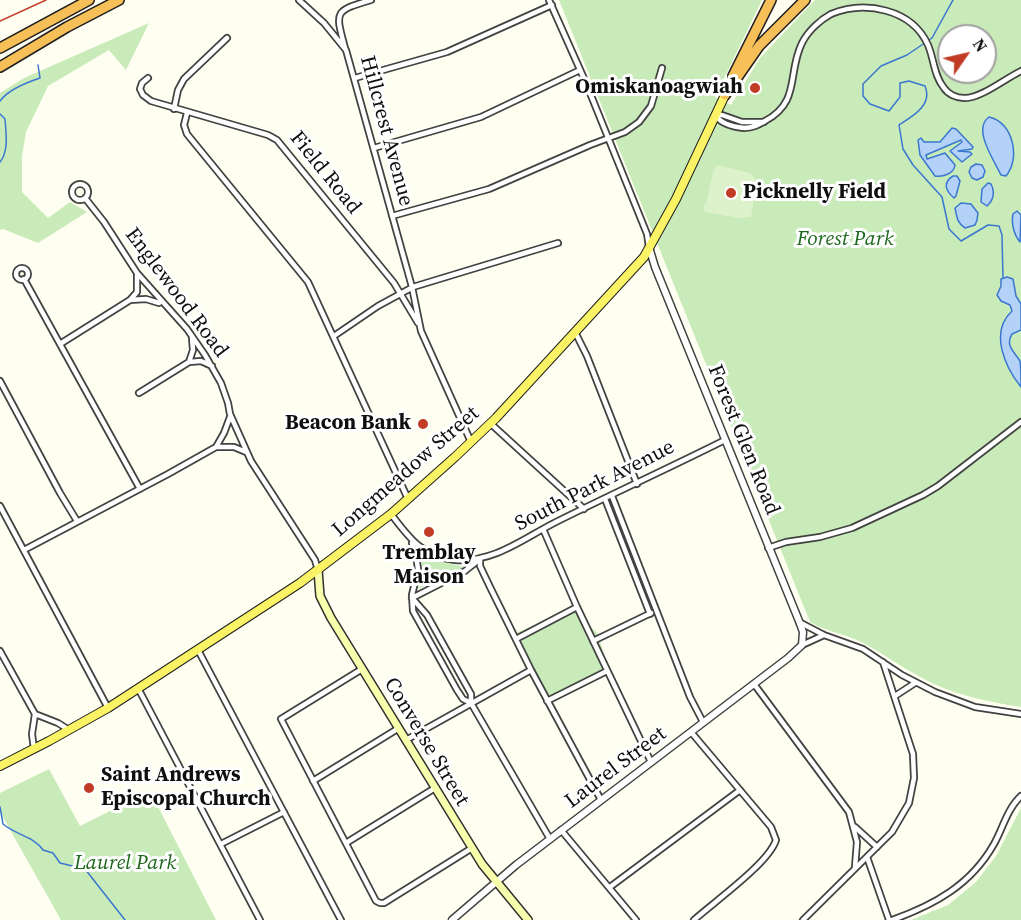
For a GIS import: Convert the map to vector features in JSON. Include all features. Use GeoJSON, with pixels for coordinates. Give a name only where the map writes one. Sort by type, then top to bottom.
{"type":"FeatureCollection","features":[{"type":"Feature","properties":{"kind":"highway"},"geometry":{"type":"LineString","coordinates":[[0,48],[89,0]]}},
{"type":"Feature","properties":{"kind":"highway"},"geometry":{"type":"LineString","coordinates":[[0,66],[119,0]]}},
{"type":"Feature","properties":{"kind":"highway"},"geometry":{"type":"LineString","coordinates":[[725,95],[771,0]]}},
{"type":"Feature","properties":{"kind":"highway"},"geometry":{"type":"LineString","coordinates":[[725,95],[754,51],[805,0]]}},
{"type":"Feature","properties":{"kind":"main road","name":"Longmeadow Street"},"geometry":{"type":"LineString","coordinates":[[0,766],[139,690],[318,570],[408,500],[490,423],[644,257],[676,199],[725,95]]}},
{"type":"Feature","properties":{"kind":"main road","name":"Converse Street"},"geometry":{"type":"LineString","coordinates":[[318,570],[318,587],[322,602],[362,669],[472,848],[495,882],[528,920]]}},
{"type":"Feature","properties":{"kind":"street","name":"Hillcrest Avenue"},"geometry":{"type":"LineString","coordinates":[[299,0],[317,16],[346,50],[412,287]]}},
{"type":"Feature","properties":{"kind":"street"},"geometry":{"type":"LineString","coordinates":[[346,50],[338,21],[339,15],[349,6],[371,0]]}},
{"type":"Feature","properties":{"kind":"street"},"geometry":{"type":"LineString","coordinates":[[355,78],[447,52],[550,3],[611,137],[647,234],[649,247]]}},
{"type":"Feature","properties":{"kind":"street"},"geometry":{"type":"LineString","coordinates":[[715,115],[723,122],[743,128],[758,126],[778,114],[792,89],[797,57],[804,39],[820,21],[830,14],[851,7],[876,6],[901,15],[922,34],[942,85],[948,92],[959,97],[975,96],[1021,71]]}},
{"type":"Feature","properties":{"kind":"street"},"geometry":{"type":"LineString","coordinates":[[174,109],[178,90],[184,79],[227,38]]}},
{"type":"Feature","properties":{"kind":"street"},"geometry":{"type":"LineString","coordinates":[[392,216],[489,189],[632,128],[645,115],[655,96],[662,68]]}},
{"type":"Feature","properties":{"kind":"street"},"geometry":{"type":"LineString","coordinates":[[374,148],[481,117],[580,70]]}},
{"type":"Feature","properties":{"kind":"street","name":"Field Road"},"geometry":{"type":"LineString","coordinates":[[148,78],[140,86],[143,95],[155,103],[274,138],[410,308],[471,441]]}},
{"type":"Feature","properties":{"kind":"street"},"geometry":{"type":"LineString","coordinates":[[188,113],[184,123],[187,134],[304,275],[320,304],[408,500]]}},
{"type":"Feature","properties":{"kind":"street","name":"Englewood Road"},"geometry":{"type":"LineString","coordinates":[[85,198],[104,222],[137,273],[192,336],[212,366],[247,453],[318,564],[318,570]]}},
{"type":"Feature","properties":{"kind":"street"},"geometry":{"type":"LineString","coordinates":[[334,336],[378,306],[412,287],[558,243]]}},
{"type":"Feature","properties":{"kind":"street","name":"Forest Glen Road"},"geometry":{"type":"LineString","coordinates":[[649,247],[651,257],[799,621],[803,632],[802,645]]}},
{"type":"Feature","properties":{"kind":"street"},"geometry":{"type":"LineString","coordinates":[[60,344],[130,300],[138,290],[137,273]]}},
{"type":"Feature","properties":{"kind":"street"},"geometry":{"type":"LineString","coordinates":[[24,279],[140,489]]}},
{"type":"Feature","properties":{"kind":"street","name":"Field Road"},"geometry":{"type":"LineString","coordinates":[[412,287],[422,331]]}},
{"type":"Feature","properties":{"kind":"street"},"geometry":{"type":"LineString","coordinates":[[130,300],[146,299],[165,305]]}},
{"type":"Feature","properties":{"kind":"street"},"geometry":{"type":"LineString","coordinates":[[575,332],[587,356],[637,484]]}},
{"type":"Feature","properties":{"kind":"street"},"geometry":{"type":"LineString","coordinates":[[189,362],[193,350],[192,336]]}},
{"type":"Feature","properties":{"kind":"street"},"geometry":{"type":"LineString","coordinates":[[139,393],[189,362],[201,361],[212,366]]}},
{"type":"Feature","properties":{"kind":"street"},"geometry":{"type":"LineString","coordinates":[[0,381],[77,521]]}},
{"type":"Feature","properties":{"kind":"street"},"geometry":{"type":"LineString","coordinates":[[216,447],[230,422],[230,414]]}},
{"type":"Feature","properties":{"kind":"street"},"geometry":{"type":"LineString","coordinates":[[768,548],[845,530],[923,495],[1021,422]]}},
{"type":"Feature","properties":{"kind":"street"},"geometry":{"type":"LineString","coordinates":[[490,423],[584,509]]}},
{"type":"Feature","properties":{"kind":"street","name":"South Park Avenue"},"geometry":{"type":"LineString","coordinates":[[391,514],[411,542],[434,555],[447,559],[480,559],[505,551],[543,529],[725,440]]}},
{"type":"Feature","properties":{"kind":"street"},"geometry":{"type":"LineString","coordinates":[[24,550],[216,447],[234,447],[247,453]]}},
{"type":"Feature","properties":{"kind":"street"},"geometry":{"type":"LineString","coordinates":[[612,496],[690,697],[703,722]]}},
{"type":"Feature","properties":{"kind":"street"},"geometry":{"type":"LineString","coordinates":[[605,499],[650,614]]}},
{"type":"Feature","properties":{"kind":"street"},"geometry":{"type":"LineString","coordinates":[[0,506],[108,708]]}},
{"type":"Feature","properties":{"kind":"street"},"geometry":{"type":"LineString","coordinates":[[543,529],[577,607],[651,762]]}},
{"type":"Feature","properties":{"kind":"street"},"geometry":{"type":"LineString","coordinates":[[411,542],[418,569],[412,598],[414,613],[463,699],[471,703]]}},
{"type":"Feature","properties":{"kind":"street"},"geometry":{"type":"LineString","coordinates":[[480,559],[480,566],[531,670],[601,800]]}},
{"type":"Feature","properties":{"kind":"street","name":"South Park Avenue"},"geometry":{"type":"LineString","coordinates":[[412,598],[465,571],[480,559]]}},
{"type":"Feature","properties":{"kind":"street"},"geometry":{"type":"LineString","coordinates":[[412,598],[427,615],[471,694],[471,703],[550,839]]}},
{"type":"Feature","properties":{"kind":"street"},"geometry":{"type":"LineString","coordinates":[[516,639],[577,607]]}},
{"type":"Feature","properties":{"kind":"street"},"geometry":{"type":"LineString","coordinates":[[593,641],[656,611]]}},
{"type":"Feature","properties":{"kind":"street"},"geometry":{"type":"LineString","coordinates":[[799,621],[824,635],[863,649],[915,683],[975,707],[1021,714]]}},
{"type":"Feature","properties":{"kind":"street"},"geometry":{"type":"LineString","coordinates":[[802,645],[824,635]]}},
{"type":"Feature","properties":{"kind":"street","name":"Laurel Street"},"geometry":{"type":"LineString","coordinates":[[452,920],[495,882],[561,830],[802,645]]}},
{"type":"Feature","properties":{"kind":"street"},"geometry":{"type":"LineString","coordinates":[[198,650],[341,920]]}},
{"type":"Feature","properties":{"kind":"street"},"geometry":{"type":"LineString","coordinates":[[0,651],[35,714],[32,734],[34,749]]}},
{"type":"Feature","properties":{"kind":"street"},"geometry":{"type":"LineString","coordinates":[[805,918],[877,847],[901,820],[909,803],[912,789],[913,754],[883,662]]}},
{"type":"Feature","properties":{"kind":"street"},"geometry":{"type":"LineString","coordinates":[[362,669],[280,719],[376,901],[384,903],[472,848]]}},
{"type":"Feature","properties":{"kind":"street"},"geometry":{"type":"LineString","coordinates":[[406,740],[531,670]]}},
{"type":"Feature","properties":{"kind":"street"},"geometry":{"type":"LineString","coordinates":[[547,701],[607,671]]}},
{"type":"Feature","properties":{"kind":"street"},"geometry":{"type":"LineString","coordinates":[[895,696],[915,683]]}},
{"type":"Feature","properties":{"kind":"street"},"geometry":{"type":"LineString","coordinates":[[754,684],[844,803],[854,825],[857,853],[855,867]]}},
{"type":"Feature","properties":{"kind":"street"},"geometry":{"type":"LineString","coordinates":[[139,690],[260,920]]}},
{"type":"Feature","properties":{"kind":"street"},"geometry":{"type":"LineString","coordinates":[[35,714],[69,730]]}},
{"type":"Feature","properties":{"kind":"street"},"geometry":{"type":"LineString","coordinates":[[313,781],[399,728]]}},
{"type":"Feature","properties":{"kind":"street"},"geometry":{"type":"LineString","coordinates":[[691,732],[771,827],[776,843],[754,869],[694,920]]}},
{"type":"Feature","properties":{"kind":"street"},"geometry":{"type":"LineString","coordinates":[[346,843],[435,788]]}},
{"type":"Feature","properties":{"kind":"street"},"geometry":{"type":"LineString","coordinates":[[610,887],[740,790]]}},
{"type":"Feature","properties":{"kind":"street"},"geometry":{"type":"LineString","coordinates":[[867,857],[890,920],[929,906],[962,884],[991,849],[1010,811],[1021,796]]}},
{"type":"Feature","properties":{"kind":"street"},"geometry":{"type":"LineString","coordinates":[[220,844],[284,812]]}},
{"type":"Feature","properties":{"kind":"street"},"geometry":{"type":"LineString","coordinates":[[854,825],[877,847]]}},
{"type":"Feature","properties":{"kind":"street"},"geometry":{"type":"LineString","coordinates":[[561,830],[636,920]]}},
{"type":"Feature","properties":{"kind":"green space","name":"Forest Park"},"geometry":{"type":"Polygon","coordinates":[[[559,0],[762,0],[715,97],[731,105],[760,58],[815,0],[1021,0],[1021,707],[982,700],[944,688],[858,641],[810,622],[559,0]]]}},
{"type":"Feature","properties":{"kind":"green space"},"geometry":{"type":"Polygon","coordinates":[[[149,23],[126,70],[109,50],[48,86],[26,132],[22,156],[22,192],[48,218],[70,202],[87,212],[38,243],[3,229],[0,230],[0,93],[24,78],[149,23]]]}},
{"type":"Feature","properties":{"kind":"green space","name":"Picknelly Field"},"geometry":{"type":"Polygon","coordinates":[[[717,165],[750,173],[757,181],[751,217],[739,218],[705,212],[703,205],[706,204],[713,172],[717,165]]]}},
{"type":"Feature","properties":{"kind":"green space"},"geometry":{"type":"Polygon","coordinates":[[[422,552],[443,562],[465,567],[418,589],[422,571],[422,552]]]}},
{"type":"Feature","properties":{"kind":"green space"},"geometry":{"type":"Polygon","coordinates":[[[572,608],[598,634],[608,668],[551,698],[525,661],[516,633],[572,608]]]}},
{"type":"Feature","properties":{"kind":"green space","name":"Laurel Park"},"geometry":{"type":"Polygon","coordinates":[[[49,769],[80,826],[150,791],[216,920],[61,920],[0,812],[0,793],[49,769]]]}},
{"type":"Feature","properties":{"kind":"green space"},"geometry":{"type":"Polygon","coordinates":[[[1021,808],[1021,920],[911,920],[948,905],[976,882],[996,856],[1021,808]]]}},
{"type":"Feature","properties":{"kind":"water"},"geometry":{"type":"Polygon","coordinates":[[[989,117],[1004,126],[1012,142],[1013,160],[1006,176],[1001,175],[983,137],[984,122],[989,117]]]}},
{"type":"Feature","properties":{"kind":"water"},"geometry":{"type":"Polygon","coordinates":[[[952,128],[956,129],[973,147],[958,151],[972,154],[962,162],[950,151],[962,142],[961,140],[926,155],[927,159],[945,153],[955,165],[953,171],[948,174],[935,176],[920,155],[918,140],[921,138],[924,142],[940,142],[952,128]]]}},
{"type":"Feature","properties":{"kind":"water"},"geometry":{"type":"Polygon","coordinates":[[[976,164],[982,165],[985,171],[983,177],[977,180],[972,178],[969,172],[976,164]]]}},
{"type":"Feature","properties":{"kind":"water"},"geometry":{"type":"Polygon","coordinates":[[[957,176],[960,181],[954,198],[946,187],[947,181],[957,176]]]}},
{"type":"Feature","properties":{"kind":"water"},"geometry":{"type":"Polygon","coordinates":[[[988,183],[991,184],[993,192],[987,206],[981,202],[982,189],[988,183]]]}},
{"type":"Feature","properties":{"kind":"water"},"geometry":{"type":"Polygon","coordinates":[[[961,203],[971,204],[978,213],[975,225],[965,228],[959,222],[955,208],[961,203]]]}},
{"type":"Feature","properties":{"kind":"water"},"geometry":{"type":"Polygon","coordinates":[[[1017,211],[1021,215],[1020,242],[1013,225],[1013,214],[1017,211]]]}},
{"type":"Feature","properties":{"kind":"water"},"geometry":{"type":"Polygon","coordinates":[[[1007,277],[1013,279],[1016,296],[1021,304],[1021,330],[1012,334],[1009,342],[1020,361],[1021,387],[1005,360],[1002,349],[1001,329],[1005,319],[1012,311],[1010,305],[1001,301],[997,295],[1001,279],[1007,277]]]}},
{"type":"Feature","properties":{"kind":"waterway"},"geometry":{"type":"LineString","coordinates":[[953,0],[932,38],[907,55],[881,66],[863,84],[863,96],[870,104],[889,111],[900,97],[900,83],[909,81],[925,86],[927,93],[924,104],[915,114],[899,125],[903,149],[913,165],[942,197],[949,229],[961,241],[988,225],[999,226],[1002,235],[1003,278]]}},
{"type":"Feature","properties":{"kind":"waterway"},"geometry":{"type":"LineString","coordinates":[[0,101],[13,90],[40,78],[38,65]]}},
{"type":"Feature","properties":{"kind":"waterway"},"geometry":{"type":"LineString","coordinates":[[0,114],[5,119],[6,142],[5,153],[0,162]]}},
{"type":"Feature","properties":{"kind":"waterway"},"geometry":{"type":"LineString","coordinates":[[0,807],[3,824],[8,828],[35,842],[43,850],[53,853],[60,863],[85,869],[125,920]]}},
{"type":"Feature","properties":{"kind":"railway"},"geometry":{"type":"LineString","coordinates":[[0,21],[46,0]]}},
{"type":"Feature","properties":{"kind":"place","name":"Omiskanoagwiah"},"geometry":{"type":"Point","coordinates":[755,88]}},
{"type":"Feature","properties":{"kind":"place","name":"Picknelly Field"},"geometry":{"type":"Point","coordinates":[731,193]}},
{"type":"Feature","properties":{"kind":"place","name":"Beacon Bank"},"geometry":{"type":"Point","coordinates":[423,424]}},
{"type":"Feature","properties":{"kind":"place","name":"Tremblay Maison"},"geometry":{"type":"Point","coordinates":[429,532]}},
{"type":"Feature","properties":{"kind":"place","name":"Saint Andrews Episcopal Church"},"geometry":{"type":"Point","coordinates":[89,788]}}]}
